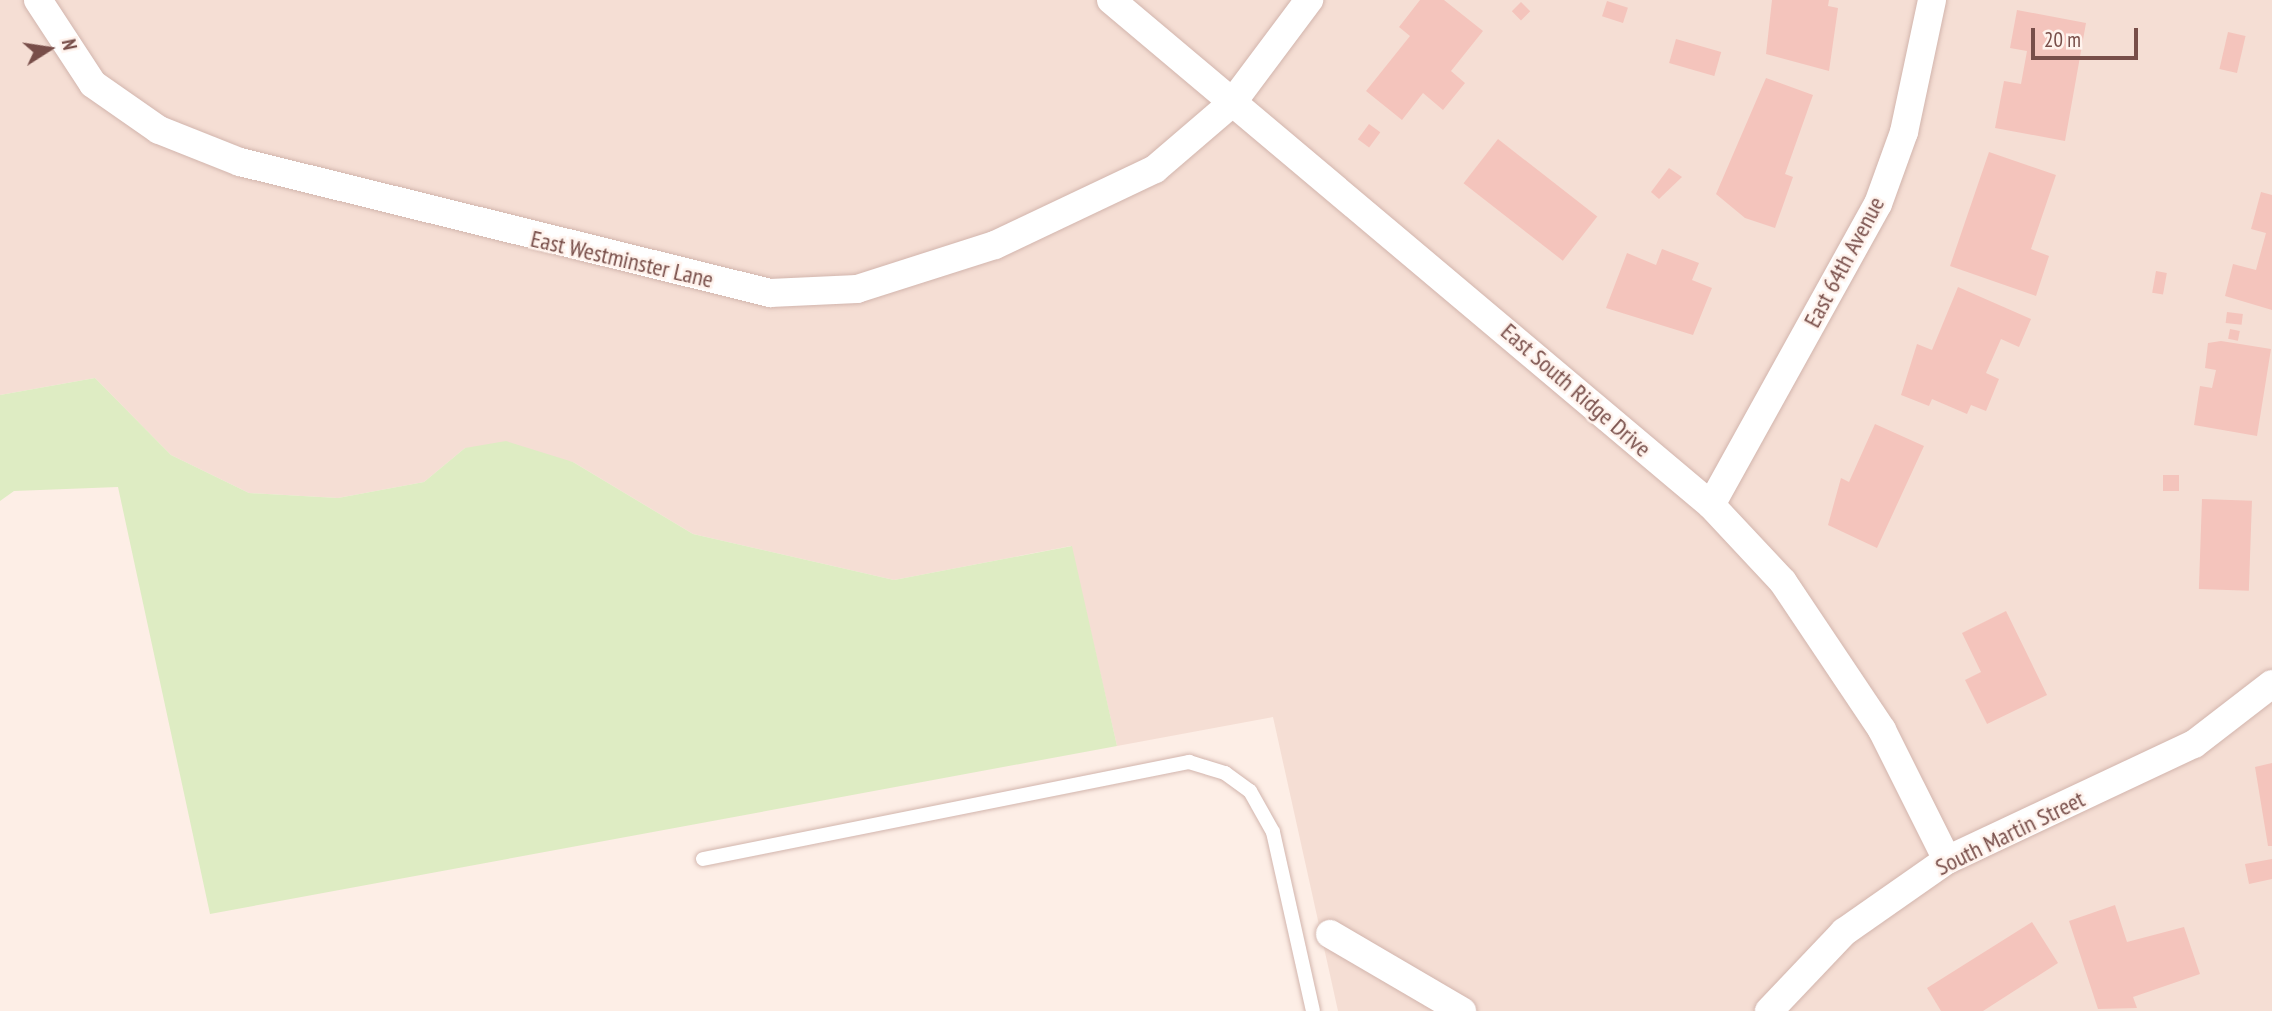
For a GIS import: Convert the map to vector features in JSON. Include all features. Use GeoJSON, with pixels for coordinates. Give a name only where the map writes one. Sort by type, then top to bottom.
{"type":"FeatureCollection","features":[{"type":"Feature","properties":{"kind":"street","name":"East Westminster Lane"},"geometry":{"type":"LineString","coordinates":[[38,0],[93,85],[159,130],[253,166],[770,293],[857,289],[995,245],[1155,169],[1232,103],[1310,0]]}},
{"type":"Feature","properties":{"kind":"street","name":"East South Ridge Drive"},"geometry":{"type":"LineString","coordinates":[[1111,0],[1711,505],[1783,582],[1882,730],[1948,860]]}},
{"type":"Feature","properties":{"kind":"street","name":"East 64th Avenue"},"geometry":{"type":"LineString","coordinates":[[1711,505],[1878,204],[1904,132],[1932,0]]}},
{"type":"Feature","properties":{"kind":"street","name":"South Martin Street"},"geometry":{"type":"LineString","coordinates":[[1769,1011],[1844,932],[1948,860],[2193,744],[2272,684]]}},
{"type":"Feature","properties":{"kind":"street"},"geometry":{"type":"LineString","coordinates":[[1329,934],[1462,1011]]}},
{"type":"Feature","properties":{"kind":"lane"},"geometry":{"type":"LineString","coordinates":[[703,859],[1189,762],[1225,772],[1250,792],[1273,832],[1312,1011]]}},
{"type":"Feature","properties":{"kind":"shaded area"},"geometry":{"type":"Polygon","coordinates":[[[0,0],[2272,0],[2272,1011],[1338,1011],[1273,717],[1117,746],[1071,546],[894,580],[693,534],[573,462],[465,448],[424,482],[338,498],[249,493],[171,455],[95,378],[0,395],[0,0]]]}},
{"type":"Feature","properties":{"kind":"green space"},"geometry":{"type":"Polygon","coordinates":[[[95,378],[171,455],[249,493],[338,498],[424,482],[465,448],[506,441],[573,462],[693,534],[894,580],[1072,546],[1117,746],[210,914],[118,487],[14,491],[0,501],[0,395],[95,378]]]}},
{"type":"Feature","properties":{"kind":"building"},"geometry":{"type":"Polygon","coordinates":[[[1420,0],[1444,0],[1483,31],[1451,71],[1465,83],[1443,110],[1423,93],[1402,120],[1366,91],[1410,36],[1399,27],[1420,0]]]}},
{"type":"Feature","properties":{"kind":"building"},"geometry":{"type":"Polygon","coordinates":[[[1772,0],[1829,0],[1828,6],[1838,8],[1829,71],[1766,54],[1772,0]]]}},
{"type":"Feature","properties":{"kind":"building"},"geometry":{"type":"Polygon","coordinates":[[[1607,1],[1628,8],[1623,23],[1602,16],[1607,1]]]}},
{"type":"Feature","properties":{"kind":"building"},"geometry":{"type":"Polygon","coordinates":[[[1521,2],[1530,11],[1521,20],[1512,11],[1521,2]]]}},
{"type":"Feature","properties":{"kind":"building"},"geometry":{"type":"Polygon","coordinates":[[[2017,10],[2086,23],[2065,141],[1995,128],[2004,81],[2021,84],[2027,51],[2010,48],[2017,10]]]}},
{"type":"Feature","properties":{"kind":"building"},"geometry":{"type":"Polygon","coordinates":[[[2228,32],[2246,36],[2237,73],[2219,69],[2228,32]]]}},
{"type":"Feature","properties":{"kind":"building"},"geometry":{"type":"Polygon","coordinates":[[[1676,39],[1721,52],[1714,76],[1669,63],[1676,39]]]}},
{"type":"Feature","properties":{"kind":"building"},"geometry":{"type":"Polygon","coordinates":[[[1766,78],[1813,95],[1785,174],[1793,177],[1775,228],[1745,218],[1716,194],[1766,78]]]}},
{"type":"Feature","properties":{"kind":"building"},"geometry":{"type":"Polygon","coordinates":[[[1369,124],[1380,132],[1369,148],[1358,139],[1369,124]]]}},
{"type":"Feature","properties":{"kind":"building"},"geometry":{"type":"Polygon","coordinates":[[[1498,139],[1597,217],[1563,261],[1464,183],[1498,139]]]}},
{"type":"Feature","properties":{"kind":"building"},"geometry":{"type":"Polygon","coordinates":[[[1989,152],[2056,175],[2031,249],[2049,256],[2036,296],[1950,266],[1989,152]]]}},
{"type":"Feature","properties":{"kind":"building"},"geometry":{"type":"Polygon","coordinates":[[[1669,168],[1682,177],[1659,199],[1651,192],[1669,168]]]}},
{"type":"Feature","properties":{"kind":"building"},"geometry":{"type":"Polygon","coordinates":[[[2261,192],[2272,195],[2272,310],[2225,296],[2233,264],[2256,270],[2266,233],[2251,229],[2261,192]]]}},
{"type":"Feature","properties":{"kind":"building"},"geometry":{"type":"Polygon","coordinates":[[[1662,249],[1699,263],[1692,280],[1712,288],[1693,335],[1606,308],[1627,253],[1656,265],[1662,249]]]}},
{"type":"Feature","properties":{"kind":"building"},"geometry":{"type":"Polygon","coordinates":[[[2156,271],[2167,273],[2163,295],[2152,293],[2156,271]]]}},
{"type":"Feature","properties":{"kind":"building"},"geometry":{"type":"Polygon","coordinates":[[[1958,287],[2031,319],[2019,347],[2001,339],[1986,373],[1999,379],[1986,411],[1971,405],[1967,414],[1932,399],[1929,406],[1901,395],[1917,344],[1932,350],[1958,287]]]}},
{"type":"Feature","properties":{"kind":"building"},"geometry":{"type":"Polygon","coordinates":[[[2227,312],[2243,314],[2242,325],[2226,323],[2227,312]]]}},
{"type":"Feature","properties":{"kind":"building"},"geometry":{"type":"Polygon","coordinates":[[[2230,329],[2240,331],[2238,341],[2228,339],[2230,329]]]}},
{"type":"Feature","properties":{"kind":"building"},"geometry":{"type":"Polygon","coordinates":[[[2221,341],[2271,349],[2257,436],[2194,425],[2200,386],[2212,388],[2216,370],[2205,368],[2208,343],[2221,341]]]}},
{"type":"Feature","properties":{"kind":"building"},"geometry":{"type":"Polygon","coordinates":[[[1875,424],[1924,446],[1877,548],[1828,525],[1841,478],[1849,482],[1875,424]]]}},
{"type":"Feature","properties":{"kind":"building"},"geometry":{"type":"Polygon","coordinates":[[[2163,475],[2179,475],[2179,491],[2163,491],[2163,475]]]}},
{"type":"Feature","properties":{"kind":"building"},"geometry":{"type":"Polygon","coordinates":[[[2202,499],[2252,501],[2249,591],[2199,589],[2202,499]]]}},
{"type":"Feature","properties":{"kind":"building"},"geometry":{"type":"Polygon","coordinates":[[[2006,611],[2047,695],[1987,724],[1965,680],[1981,672],[1962,633],[2006,611]]]}},
{"type":"Feature","properties":{"kind":"building"},"geometry":{"type":"Polygon","coordinates":[[[2272,763],[2272,846],[2268,846],[2255,767],[2272,763]]]}},
{"type":"Feature","properties":{"kind":"building"},"geometry":{"type":"Polygon","coordinates":[[[2272,859],[2272,879],[2249,884],[2245,864],[2272,859]]]}},
{"type":"Feature","properties":{"kind":"building"},"geometry":{"type":"Polygon","coordinates":[[[2115,905],[2127,942],[2184,927],[2200,974],[2133,997],[2137,1008],[2098,1009],[2069,921],[2115,905]]]}},
{"type":"Feature","properties":{"kind":"building"},"geometry":{"type":"Polygon","coordinates":[[[2032,922],[2058,963],[1983,1011],[1941,1011],[1927,988],[2032,922]]]}}]}
